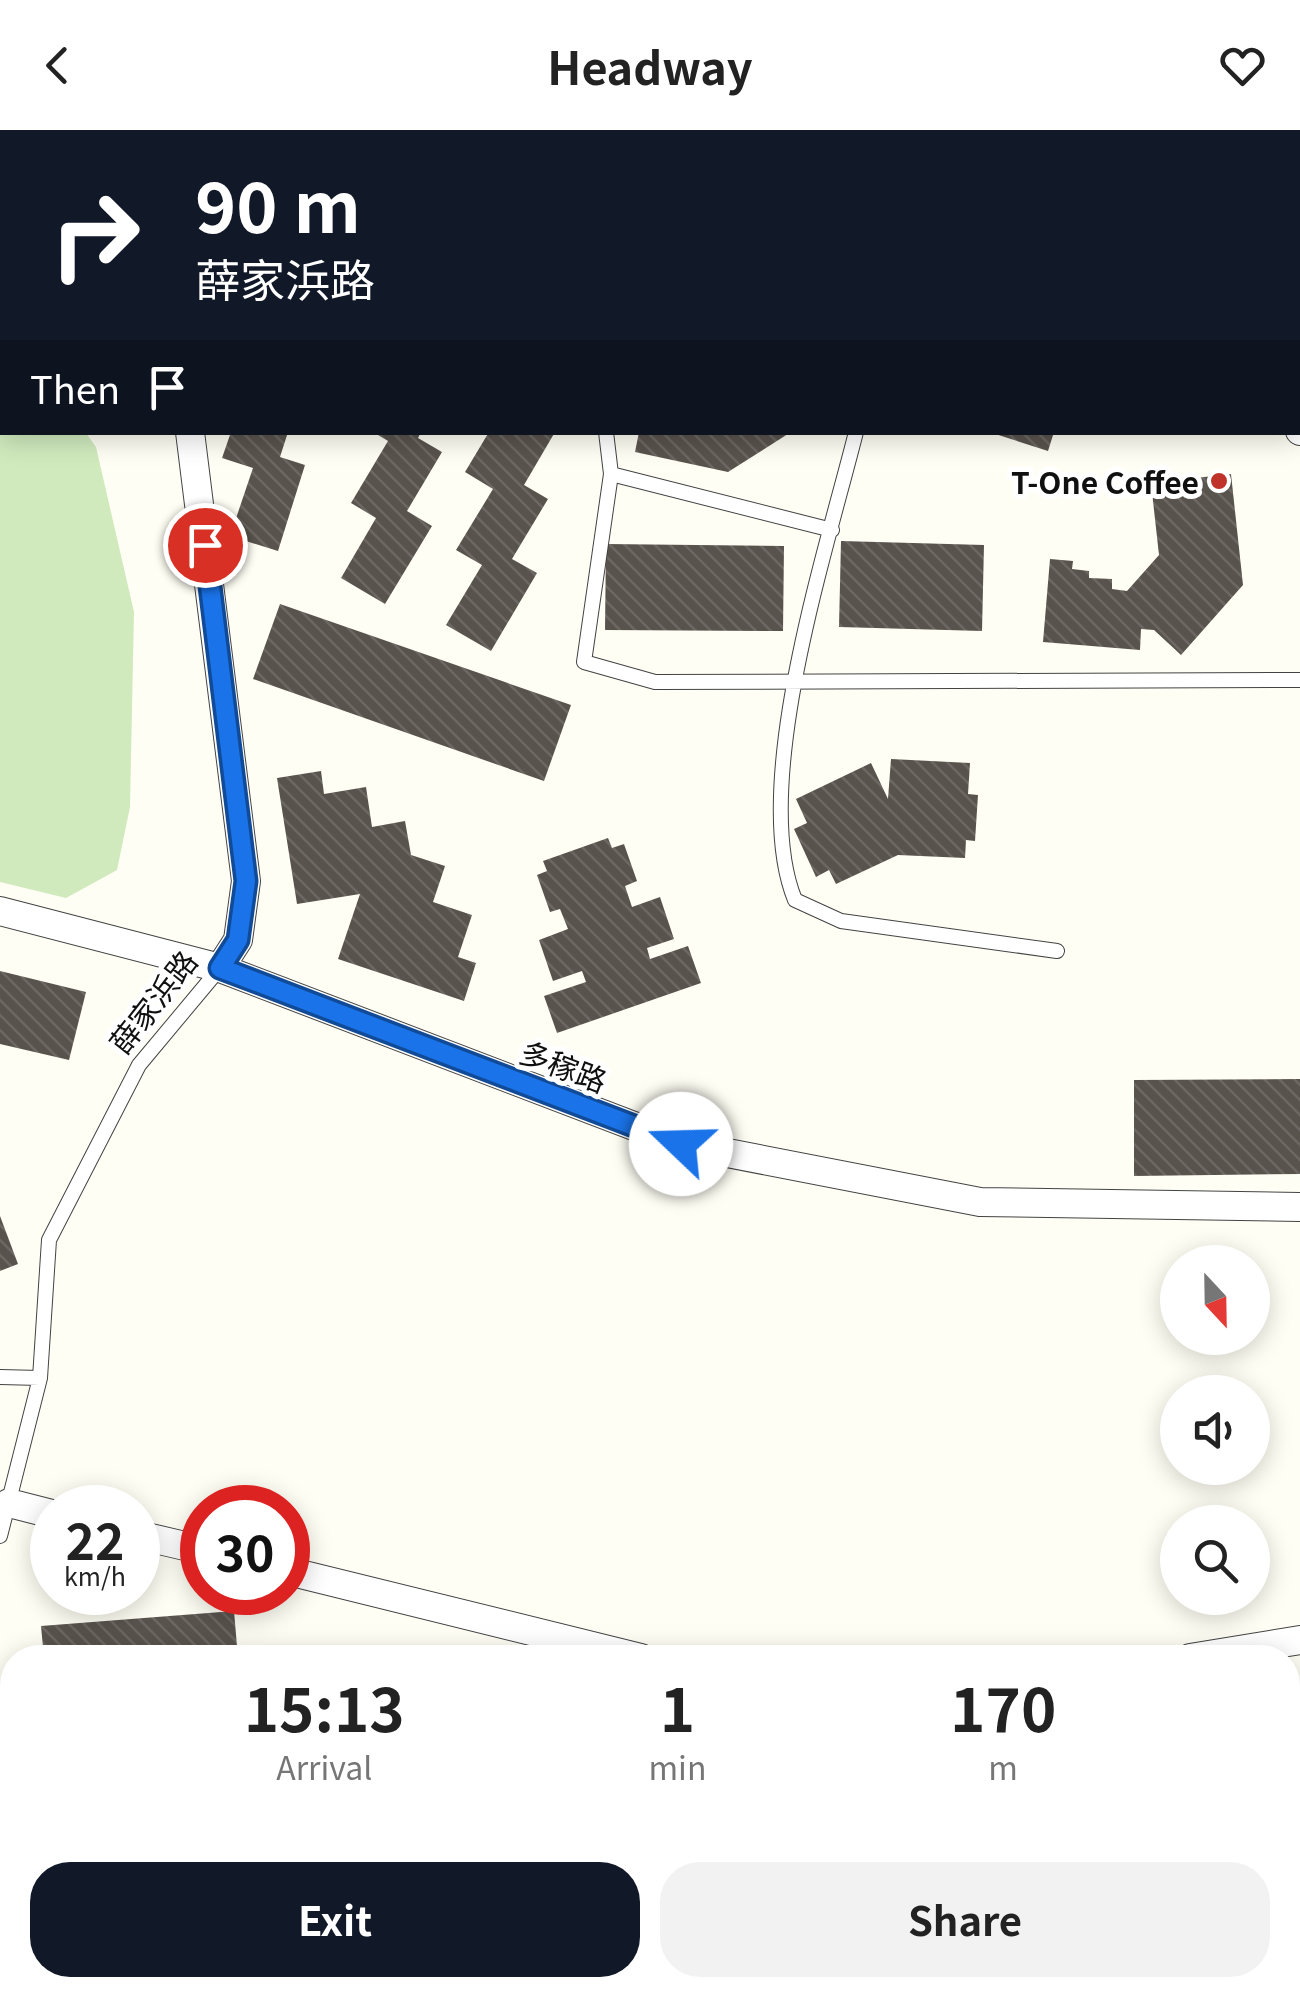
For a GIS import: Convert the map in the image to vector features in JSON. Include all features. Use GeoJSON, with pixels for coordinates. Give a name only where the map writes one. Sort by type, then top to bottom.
{"type":"FeatureCollection","features":[{"type":"Feature","properties":{"kind":"street","name":"薛家浜路"},"geometry":{"type":"LineString","coordinates":[[190,435],[246,881],[238,940],[220,968]]}},
{"type":"Feature","properties":{"kind":"street","name":"多稼路"},"geometry":{"type":"LineString","coordinates":[[0,912],[220,968],[681,1144],[980,1202],[1300,1207]]}},
{"type":"Feature","properties":{"kind":"street"},"geometry":{"type":"LineString","coordinates":[[9,1503],[30,1508]]}},
{"type":"Feature","properties":{"kind":"street"},"geometry":{"type":"LineString","coordinates":[[310,1576],[588,1645]]}},
{"type":"Feature","properties":{"kind":"street"},"geometry":{"type":"LineString","coordinates":[[1269,1645],[1300,1640]]}},
{"type":"Feature","properties":{"kind":"lane"},"geometry":{"type":"LineString","coordinates":[[606,435],[611,474],[584,662],[655,682],[1300,680]]}},
{"type":"Feature","properties":{"kind":"lane"},"geometry":{"type":"LineString","coordinates":[[855,435],[794,682],[778,824],[784,873],[795,900],[841,921],[1057,951]]}},
{"type":"Feature","properties":{"kind":"lane"},"geometry":{"type":"LineString","coordinates":[[611,474],[832,530]]}},
{"type":"Feature","properties":{"kind":"lane","name":"薛家浜路"},"geometry":{"type":"LineString","coordinates":[[0,1536],[40,1378],[49,1240],[139,1065],[220,968]]}},
{"type":"Feature","properties":{"kind":"lane"},"geometry":{"type":"LineString","coordinates":[[0,1376],[40,1378]]}},
{"type":"Feature","properties":{"kind":"green space"},"geometry":{"type":"Polygon","coordinates":[[[0,435],[87,435],[96,447],[134,612],[130,807],[117,870],[66,898],[0,882],[0,435]]]}},
{"type":"Feature","properties":{"kind":"building"},"geometry":{"type":"Polygon","coordinates":[[[230,435],[287,435],[280,457],[305,465],[278,551],[230,536],[253,468],[222,458],[230,435]]]}},
{"type":"Feature","properties":{"kind":"building"},"geometry":{"type":"Polygon","coordinates":[[[378,435],[420,435],[418,438],[442,452],[407,511],[432,526],[385,604],[341,578],[376,518],[351,503],[388,441],[378,435]]]}},
{"type":"Feature","properties":{"kind":"building"},"geometry":{"type":"Polygon","coordinates":[[[487,435],[553,435],[524,485],[548,499],[512,559],[537,573],[491,651],[446,625],[482,565],[456,550],[493,489],[465,472],[487,435]]]}},
{"type":"Feature","properties":{"kind":"building"},"geometry":{"type":"Polygon","coordinates":[[[638,435],[786,435],[728,472],[635,452],[638,435]]]}},
{"type":"Feature","properties":{"kind":"building"},"geometry":{"type":"Polygon","coordinates":[[[998,435],[1053,435],[1048,451],[998,435]]]}},
{"type":"Feature","properties":{"kind":"building"},"geometry":{"type":"Polygon","coordinates":[[[1231,474],[1243,585],[1181,655],[1154,630],[1141,629],[1140,650],[1043,642],[1050,559],[1073,561],[1072,569],[1089,571],[1089,578],[1112,579],[1112,589],[1127,591],[1159,555],[1151,483],[1231,474]]]}},
{"type":"Feature","properties":{"kind":"building"},"geometry":{"type":"Polygon","coordinates":[[[841,541],[984,545],[982,631],[839,627],[841,541]]]}},
{"type":"Feature","properties":{"kind":"building"},"geometry":{"type":"Polygon","coordinates":[[[606,544],[784,546],[783,631],[605,630],[606,544]]]}},
{"type":"Feature","properties":{"kind":"building"},"geometry":{"type":"Polygon","coordinates":[[[280,604],[571,705],[544,781],[253,679],[280,604]]]}},
{"type":"Feature","properties":{"kind":"building"},"geometry":{"type":"Polygon","coordinates":[[[891,759],[970,763],[968,794],[978,795],[975,841],[966,840],[965,858],[898,855],[836,884],[829,870],[816,877],[794,829],[807,823],[796,799],[871,763],[888,799],[891,759]]]}},
{"type":"Feature","properties":{"kind":"building"},"geometry":{"type":"Polygon","coordinates":[[[321,771],[324,794],[366,787],[372,827],[405,821],[411,855],[445,866],[433,902],[472,915],[458,957],[476,963],[464,1001],[338,959],[360,894],[297,904],[277,778],[321,771]]]}},
{"type":"Feature","properties":{"kind":"building"},"geometry":{"type":"Polygon","coordinates":[[[608,838],[612,848],[624,844],[637,881],[625,886],[632,907],[660,897],[674,939],[647,948],[650,959],[688,946],[701,983],[557,1033],[544,996],[586,982],[582,971],[553,981],[539,940],[568,929],[560,909],[550,912],[537,875],[547,871],[543,861],[608,838]]]}},
{"type":"Feature","properties":{"kind":"building"},"geometry":{"type":"Polygon","coordinates":[[[0,971],[86,992],[69,1060],[0,1044],[0,971]]]}},
{"type":"Feature","properties":{"kind":"building"},"geometry":{"type":"Polygon","coordinates":[[[1300,1079],[1300,1174],[1134,1176],[1134,1080],[1300,1079]]]}},
{"type":"Feature","properties":{"kind":"building"},"geometry":{"type":"Polygon","coordinates":[[[0,1216],[18,1264],[0,1271],[0,1216]]]}},
{"type":"Feature","properties":{"kind":"building"},"geometry":{"type":"Polygon","coordinates":[[[234,1615],[237,1645],[43,1645],[41,1626],[234,1615]]]}},
{"type":"Feature","properties":{"kind":"place","name":"T-One Coffee"},"geometry":{"type":"Point","coordinates":[1219,481]}},
{"type":"Feature","properties":{"kind":"route"},"geometry":{"type":"LineString","coordinates":[[205,545],[231,733],[246,881],[238,940],[220,968],[681,1144]]}}]}
